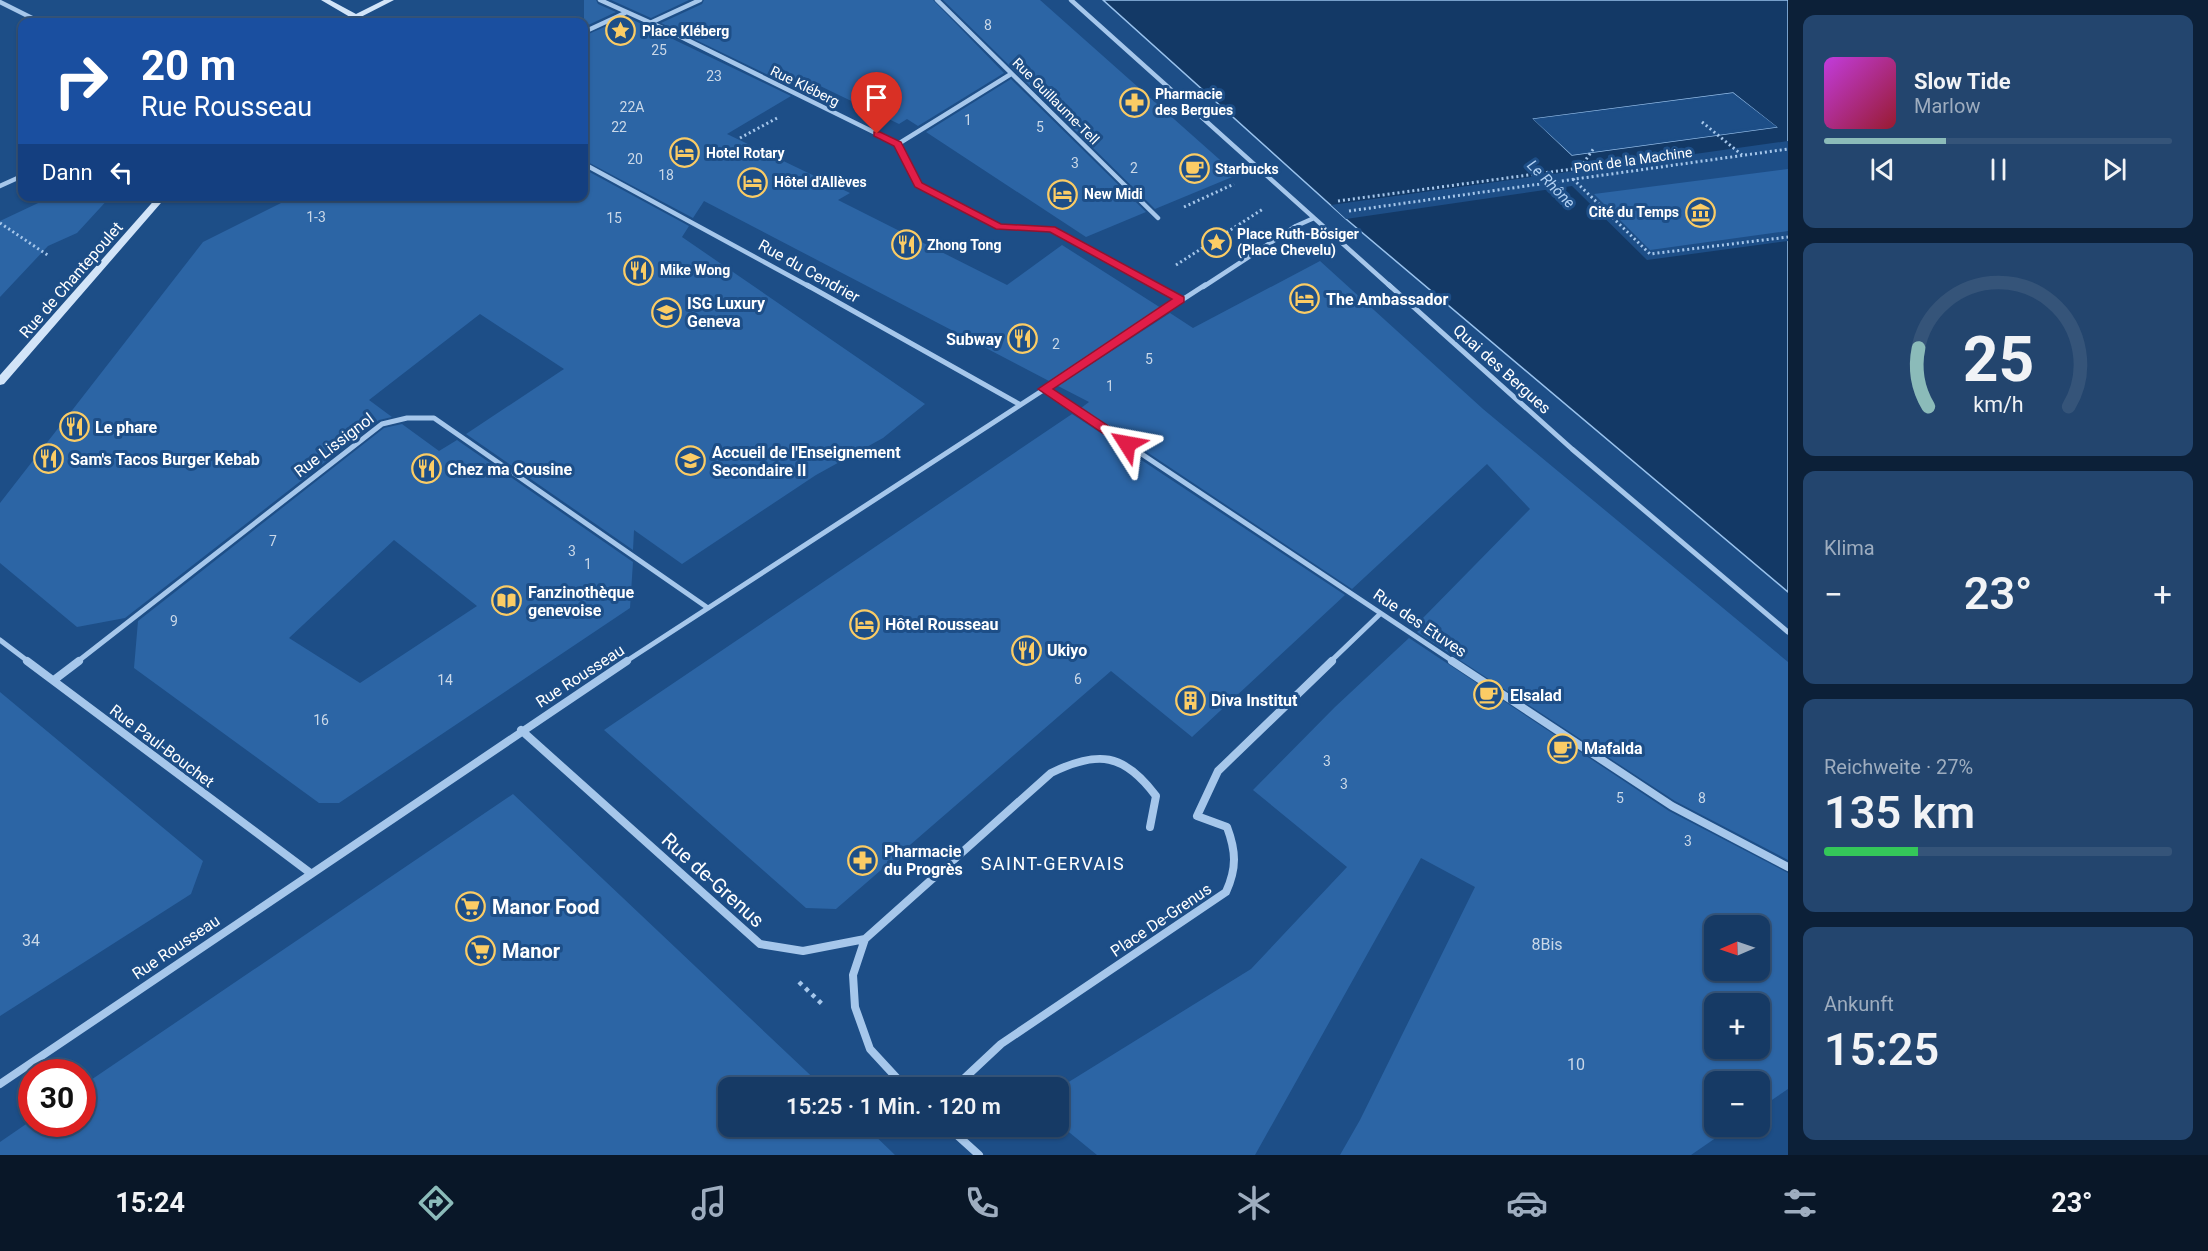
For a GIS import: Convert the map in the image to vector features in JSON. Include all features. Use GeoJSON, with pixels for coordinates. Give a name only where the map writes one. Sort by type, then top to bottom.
{"type":"FeatureCollection","features":[{"type":"Feature","properties":{"kind":"main road"},"geometry":{"type":"LineString","coordinates":[[325,0],[354,18]]}},
{"type":"Feature","properties":{"kind":"main road"},"geometry":{"type":"LineString","coordinates":[[360,18],[390,0]]}},
{"type":"Feature","properties":{"kind":"main road","name":"Rue de Chantepoulet"},"geometry":{"type":"LineString","coordinates":[[0,382],[159,201]]}},
{"type":"Feature","properties":{"kind":"street","name":"Rue Kléberg"},"geometry":{"type":"LineString","coordinates":[[600,0],[898,144]]}},
{"type":"Feature","properties":{"kind":"street"},"geometry":{"type":"LineString","coordinates":[[650,23],[700,0]]}},
{"type":"Feature","properties":{"kind":"street","name":"Rue Guillaume-Tell"},"geometry":{"type":"LineString","coordinates":[[937,0],[1158,218]]}},
{"type":"Feature","properties":{"kind":"street","name":"Quai des Bergues"},"geometry":{"type":"LineString","coordinates":[[1071,0],[1572,449],[1788,632]]}},
{"type":"Feature","properties":{"kind":"street"},"geometry":{"type":"LineString","coordinates":[[0,2],[32,18]]}},
{"type":"Feature","properties":{"kind":"street"},"geometry":{"type":"LineString","coordinates":[[588,30],[625,13]]}},
{"type":"Feature","properties":{"kind":"street"},"geometry":{"type":"LineString","coordinates":[[1011,74],[898,144],[918,185],[999,227],[1052,229],[1180,299],[1296,226],[1314,218]]}},
{"type":"Feature","properties":{"kind":"street","name":"Rue du Cendrier"},"geometry":{"type":"LineString","coordinates":[[588,166],[793,277],[1019,404]]}},
{"type":"Feature","properties":{"kind":"street"},"geometry":{"type":"LineString","coordinates":[[0,186],[18,178]]}},
{"type":"Feature","properties":{"kind":"street","name":"Rue Rousseau"},"geometry":{"type":"LineString","coordinates":[[0,1084],[521,730],[1180,299]]}},
{"type":"Feature","properties":{"kind":"street","name":"Rue des Etuves"},"geometry":{"type":"LineString","coordinates":[[1044,389],[1672,806],[1788,867]]}},
{"type":"Feature","properties":{"kind":"street","name":"Rue Lissignol"},"geometry":{"type":"LineString","coordinates":[[54,680],[382,424],[398,418],[415,416],[434,418],[708,608]]}},
{"type":"Feature","properties":{"kind":"street","name":"Place De-Grenus"},"geometry":{"type":"LineString","coordinates":[[966,1077],[1001,1044],[1226,892],[1236,873],[1236,848],[1227,827],[1197,816],[1218,771],[1380,614]]}},
{"type":"Feature","properties":{"kind":"street","name":"Rue Paul-Bouchet"},"geometry":{"type":"LineString","coordinates":[[0,640],[309,872]]}},
{"type":"Feature","properties":{"kind":"street","name":"Rue de-Grenus"},"geometry":{"type":"LineString","coordinates":[[521,730],[760,944],[803,951],[865,939]]}},
{"type":"Feature","properties":{"kind":"street"},"geometry":{"type":"LineString","coordinates":[[896,1077],[870,1049],[855,1007],[853,975],[865,939],[1051,773],[1074,760],[1099,758],[1123,761],[1144,778],[1156,796],[1150,827]]}},
{"type":"Feature","properties":{"kind":"street"},"geometry":{"type":"LineString","coordinates":[[960,1137],[979,1155]]}},
{"type":"Feature","properties":{"kind":"path"},"geometry":{"type":"LineString","coordinates":[[740,138],[784,114]]}},
{"type":"Feature","properties":{"kind":"path"},"geometry":{"type":"LineString","coordinates":[[1702,122],[1742,155]]}},
{"type":"Feature","properties":{"kind":"path"},"geometry":{"type":"LineString","coordinates":[[1338,207],[1333,202],[1580,168],[1594,148]]}},
{"type":"Feature","properties":{"kind":"path","name":"Pont de la Machine"},"geometry":{"type":"LineString","coordinates":[[1343,212],[1788,149]]}},
{"type":"Feature","properties":{"kind":"path"},"geometry":{"type":"LineString","coordinates":[[1176,265],[1271,203],[1250,177],[1248,170],[1257,166]]}},
{"type":"Feature","properties":{"kind":"path"},"geometry":{"type":"LineString","coordinates":[[1573,179],[1650,254],[1788,237]]}},
{"type":"Feature","properties":{"kind":"path"},"geometry":{"type":"LineString","coordinates":[[0,223],[49,256]]}},
{"type":"Feature","properties":{"kind":"path"},"geometry":{"type":"LineString","coordinates":[[760,944],[830,1011]]}},
{"type":"Feature","properties":{"kind":"water","name":"Le Rhône"},"geometry":{"type":"Polygon","coordinates":[[[1103,0],[1788,0],[1788,592],[1346,219],[1103,0]],[[1733,93],[1534,119],[1572,155],[1776,127],[1733,93]]]}},
{"type":"Feature","properties":{"kind":"pier"},"geometry":{"type":"Polygon","coordinates":[[[1733,93],[1777,127],[1572,155],[1533,119],[1733,93]],[[1732,96],[1540,121],[1573,152],[1769,125],[1732,96]]]}},
{"type":"Feature","properties":{"kind":"pier"},"geometry":{"type":"Polygon","coordinates":[[[1788,141],[1788,241],[1647,260],[1572,186],[1346,219],[1331,205],[1788,141]]]}},
{"type":"Feature","properties":{"kind":"building"},"geometry":{"type":"Polygon","coordinates":[[[584,0],[596,0],[598,4],[616,12],[588,25],[588,18],[584,18],[584,0]]]}},
{"type":"Feature","properties":{"kind":"building"},"geometry":{"type":"Polygon","coordinates":[[[611,0],[689,0],[651,18],[611,0]]]}},
{"type":"Feature","properties":{"kind":"building"},"geometry":{"type":"Polygon","coordinates":[[[704,0],[933,0],[1004,73],[918,126],[907,119],[899,124],[814,83],[801,91],[661,23],[702,4],[704,0]]]}},
{"type":"Feature","properties":{"kind":"building"},"geometry":{"type":"Polygon","coordinates":[[[943,0],[1040,0],[1237,175],[1155,209],[943,0]]]}},
{"type":"Feature","properties":{"kind":"building"},"geometry":{"type":"Polygon","coordinates":[[[627,17],[791,96],[727,134],[850,193],[838,200],[1007,285],[1062,245],[1161,308],[1049,381],[704,201],[693,218],[588,162],[588,34],[627,17]]]}},
{"type":"Feature","properties":{"kind":"building"},"geometry":{"type":"Polygon","coordinates":[[[1011,79],[1146,212],[1086,237],[926,132],[1011,79]]]}},
{"type":"Feature","properties":{"kind":"building","name":"Cité du Temps"},"geometry":{"type":"Polygon","coordinates":[[[1788,169],[1788,231],[1650,250],[1594,194],[1788,169]]]}},
{"type":"Feature","properties":{"kind":"building"},"geometry":{"type":"Polygon","coordinates":[[[588,171],[689,226],[682,237],[925,404],[883,438],[816,475],[682,564],[634,530],[633,550],[466,434],[564,369],[480,314],[369,400],[392,417],[379,420],[125,618],[77,627],[0,563],[0,503],[203,242],[285,201],[588,201],[588,171]]]}},
{"type":"Feature","properties":{"kind":"building"},"geometry":{"type":"Polygon","coordinates":[[[42,201],[106,201],[77,233],[48,246],[0,297],[0,221],[42,201]]]}},
{"type":"Feature","properties":{"kind":"building"},"geometry":{"type":"Polygon","coordinates":[[[1320,261],[1483,409],[1788,662],[1788,860],[1675,801],[1417,632],[1425,625],[1420,621],[1530,509],[1487,464],[1352,589],[1081,408],[1089,402],[1058,386],[1170,313],[1193,328],[1320,261]]]}},
{"type":"Feature","properties":{"kind":"building"},"geometry":{"type":"Polygon","coordinates":[[[1072,414],[1345,595],[1192,737],[1111,671],[836,909],[806,908],[604,730],[1072,414]]]}},
{"type":"Feature","properties":{"kind":"building"},"geometry":{"type":"Polygon","coordinates":[[[402,424],[439,451],[457,440],[633,562],[630,608],[339,803],[319,803],[134,668],[138,621],[384,428],[402,424]],[[394,540],[289,638],[360,683],[477,606],[394,540]]]}},
{"type":"Feature","properties":{"kind":"building"},"geometry":{"type":"Polygon","coordinates":[[[1409,638],[1669,811],[1788,873],[1788,1089],[1770,1101],[1770,1071],[1704,1071],[1704,1137],[1717,1137],[1691,1155],[1340,1155],[1360,1120],[1475,887],[1421,858],[1255,1155],[1097,1155],[1069,1132],[1069,1082],[1251,969],[1347,867],[1253,790],[1335,707],[1409,638]]]}},
{"type":"Feature","properties":{"kind":"building"},"geometry":{"type":"Polygon","coordinates":[[[0,692],[203,861],[191,894],[0,1016],[0,692]]]}},
{"type":"Feature","properties":{"kind":"building","name":"Manor"},"geometry":{"type":"Polygon","coordinates":[[[513,794],[812,1077],[718,1077],[718,1137],[876,1137],[895,1155],[0,1155],[0,1142],[18,1130],[18,1137],[96,1137],[96,1077],[513,794]]]}},
{"type":"Feature","properties":{"kind":"place","name":"Place Kléberg"},"geometry":{"type":"Point","coordinates":[621,31]}},
{"type":"Feature","properties":{"kind":"place","name":"Pharmacie des Bergues"},"geometry":{"type":"Point","coordinates":[1134,102]}},
{"type":"Feature","properties":{"kind":"place","name":"Hotel Rotary"},"geometry":{"type":"Point","coordinates":[685,153]}},
{"type":"Feature","properties":{"kind":"place","name":"Starbucks"},"geometry":{"type":"Point","coordinates":[1194,169]}},
{"type":"Feature","properties":{"kind":"place","name":"Hôtel d'Allèves"},"geometry":{"type":"Point","coordinates":[753,182]}},
{"type":"Feature","properties":{"kind":"place","name":"New Midi"},"geometry":{"type":"Point","coordinates":[1063,194]}},
{"type":"Feature","properties":{"kind":"place","name":"Cité du Temps"},"geometry":{"type":"Point","coordinates":[1700,212]}},
{"type":"Feature","properties":{"kind":"place","name":"Place Ruth-Bösiger (Place Chevelu)"},"geometry":{"type":"Point","coordinates":[1216,242]}},
{"type":"Feature","properties":{"kind":"place","name":"Zhong Tong"},"geometry":{"type":"Point","coordinates":[906,245]}},
{"type":"Feature","properties":{"kind":"place","name":"Mike Wong"},"geometry":{"type":"Point","coordinates":[639,270]}},
{"type":"Feature","properties":{"kind":"place","name":"The Ambassador"},"geometry":{"type":"Point","coordinates":[1305,299]}},
{"type":"Feature","properties":{"kind":"place","name":"ISG Luxury Geneva"},"geometry":{"type":"Point","coordinates":[666,312]}},
{"type":"Feature","properties":{"kind":"place","name":"Subway"},"geometry":{"type":"Point","coordinates":[1023,339]}},
{"type":"Feature","properties":{"kind":"place","name":"Le phare"},"geometry":{"type":"Point","coordinates":[74,427]}},
{"type":"Feature","properties":{"kind":"place","name":"Sam's Tacos Burger Kebab"},"geometry":{"type":"Point","coordinates":[49,459]}},
{"type":"Feature","properties":{"kind":"place","name":"Accueil de l'Enseignement Secondaire II"},"geometry":{"type":"Point","coordinates":[691,461]}},
{"type":"Feature","properties":{"kind":"place","name":"Chez ma Cousine"},"geometry":{"type":"Point","coordinates":[426,469]}},
{"type":"Feature","properties":{"kind":"place","name":"Fanzinothèque genevoise"},"geometry":{"type":"Point","coordinates":[507,601]}},
{"type":"Feature","properties":{"kind":"place","name":"Hôtel Rousseau"},"geometry":{"type":"Point","coordinates":[864,624]}},
{"type":"Feature","properties":{"kind":"place","name":"Ukiyo"},"geometry":{"type":"Point","coordinates":[1026,650]}},
{"type":"Feature","properties":{"kind":"place","name":"Elsalad"},"geometry":{"type":"Point","coordinates":[1489,695]}},
{"type":"Feature","properties":{"kind":"place","name":"Diva Institut"},"geometry":{"type":"Point","coordinates":[1190,700]}},
{"type":"Feature","properties":{"kind":"place","name":"Mafalda"},"geometry":{"type":"Point","coordinates":[1563,748]}},
{"type":"Feature","properties":{"kind":"place","name":"Pharmacie du Progrès"},"geometry":{"type":"Point","coordinates":[863,860]}},
{"type":"Feature","properties":{"kind":"place","name":"Manor Food"},"geometry":{"type":"Point","coordinates":[471,907]}},
{"type":"Feature","properties":{"kind":"place","name":"Manor"},"geometry":{"type":"Point","coordinates":[481,951]}},
{"type":"Feature","properties":{"kind":"district","name":"SAINT-GERVAIS"},"geometry":{"type":"Point","coordinates":[1053,863]}},
{"type":"Feature","properties":{"kind":"route"},"geometry":{"type":"LineString","coordinates":[[877,134],[898,144],[918,185],[999,227],[1052,229],[1180,299],[1044,389],[1127,444]]}}]}
